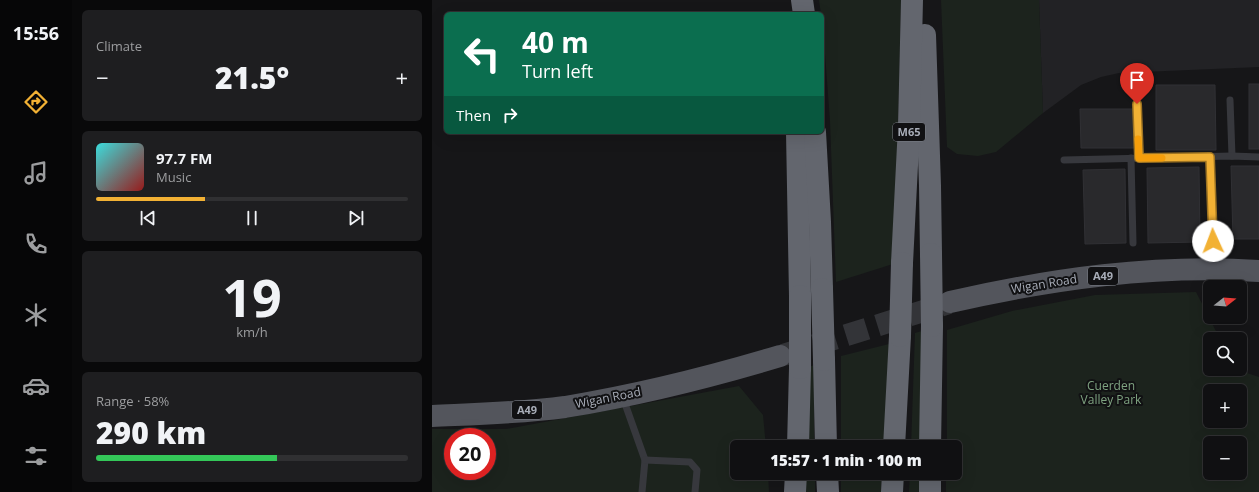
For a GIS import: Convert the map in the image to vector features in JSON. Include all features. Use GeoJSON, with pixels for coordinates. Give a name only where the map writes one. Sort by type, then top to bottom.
{"type":"FeatureCollection","features":[{"type":"Feature","properties":{"kind":"highway"},"geometry":{"type":"LineString","coordinates":[[789,0],[790,12]]}},
{"type":"Feature","properties":{"kind":"highway"},"geometry":{"type":"LineString","coordinates":[[802,0],[804,12]]}},
{"type":"Feature","properties":{"kind":"highway","name":"M65"},"geometry":{"type":"LineString","coordinates":[[894,440],[909,126],[912,0]]}},
{"type":"Feature","properties":{"kind":"highway"},"geometry":{"type":"LineString","coordinates":[[921,0],[924,32],[930,186],[932,326],[930,440]]}},
{"type":"Feature","properties":{"kind":"highway"},"geometry":{"type":"LineString","coordinates":[[797,134],[800,296],[798,440]]}},
{"type":"Feature","properties":{"kind":"highway"},"geometry":{"type":"LineString","coordinates":[[815,134],[820,222],[826,440]]}},
{"type":"Feature","properties":{"kind":"highway"},"geometry":{"type":"LineString","coordinates":[[795,492],[796,480]]}},
{"type":"Feature","properties":{"kind":"highway"},"geometry":{"type":"LineString","coordinates":[[827,480],[828,492]]}},
{"type":"Feature","properties":{"kind":"highway"},"geometry":{"type":"LineString","coordinates":[[892,492],[893,480]]}},
{"type":"Feature","properties":{"kind":"highway"},"geometry":{"type":"LineString","coordinates":[[930,480],[930,492]]}},
{"type":"Feature","properties":{"kind":"main road","name":"Wigan Road"},"geometry":{"type":"LineString","coordinates":[[950,302],[1001,291],[1090,276],[1229,269],[1259,271]]}},
{"type":"Feature","properties":{"kind":"main road","name":"Wigan Road"},"geometry":{"type":"LineString","coordinates":[[432,416],[501,413],[564,407],[622,396],[724,373],[780,356]]}},
{"type":"Feature","properties":{"kind":"lane"},"geometry":{"type":"LineString","coordinates":[[1230,100],[1232,156]]}},
{"type":"Feature","properties":{"kind":"lane"},"geometry":{"type":"LineString","coordinates":[[1133,243],[1137,104]]}},
{"type":"Feature","properties":{"kind":"lane"},"geometry":{"type":"LineString","coordinates":[[1064,160],[1232,156],[1259,157]]}},
{"type":"Feature","properties":{"kind":"lane"},"geometry":{"type":"LineString","coordinates":[[1210,157],[1213,241]]}},
{"type":"Feature","properties":{"kind":"lane"},"geometry":{"type":"LineString","coordinates":[[622,396],[645,460],[642,492]]}},
{"type":"Feature","properties":{"kind":"lane"},"geometry":{"type":"LineString","coordinates":[[645,460],[690,462],[697,470],[694,492]]}},
{"type":"Feature","properties":{"kind":"shaded area"},"geometry":{"type":"Polygon","coordinates":[[[1039,0],[1259,0],[1259,67],[1119,73],[1101,77],[1081,85],[1043,113],[1039,0]]]}},
{"type":"Feature","properties":{"kind":"green space"},"geometry":{"type":"Polygon","coordinates":[[[819,0],[901,0],[896,209],[893,264],[836,282],[830,121],[824,41],[824,12],[821,12],[819,0]]]}},
{"type":"Feature","properties":{"kind":"green space"},"geometry":{"type":"Polygon","coordinates":[[[941,0],[1039,0],[1043,113],[996,152],[978,156],[957,154],[947,147],[941,0]]]}},
{"type":"Feature","properties":{"kind":"green space","name":"Cuerden Valley Park"},"geometry":{"type":"Polygon","coordinates":[[[1196,292],[1203,306],[1203,324],[1212,324],[1216,332],[1203,332],[1203,376],[1247,376],[1247,373],[1259,377],[1259,492],[946,492],[946,480],[962,480],[962,440],[947,440],[947,330],[1012,311],[1095,295],[1196,292]]]}},
{"type":"Feature","properties":{"kind":"green space"},"geometry":{"type":"Polygon","coordinates":[[[925,330],[922,440],[911,440],[915,333],[925,330]]]}},
{"type":"Feature","properties":{"kind":"green space"},"geometry":{"type":"Polygon","coordinates":[[[889,344],[884,440],[841,440],[841,356],[889,344]]]}},
{"type":"Feature","properties":{"kind":"green space"},"geometry":{"type":"Polygon","coordinates":[[[814,365],[814,440],[805,440],[809,367],[814,365]]]}},
{"type":"Feature","properties":{"kind":"green space"},"geometry":{"type":"Polygon","coordinates":[[[739,386],[763,415],[765,440],[730,440],[730,480],[768,480],[769,492],[432,492],[432,429],[444,429],[444,480],[496,480],[496,429],[506,429],[739,386]]]}},
{"type":"Feature","properties":{"kind":"green space"},"geometry":{"type":"Polygon","coordinates":[[[804,480],[815,480],[815,492],[804,492],[804,480]]]}},
{"type":"Feature","properties":{"kind":"green space"},"geometry":{"type":"Polygon","coordinates":[[[841,480],[882,480],[881,492],[841,492],[841,480]]]}},
{"type":"Feature","properties":{"kind":"green space"},"geometry":{"type":"Polygon","coordinates":[[[910,480],[921,480],[920,492],[909,492],[910,480]]]}},
{"type":"Feature","properties":{"kind":"building"},"geometry":{"type":"Polygon","coordinates":[[[1249,84],[1259,84],[1259,149],[1249,149],[1249,84]]]}},
{"type":"Feature","properties":{"kind":"building"},"geometry":{"type":"Polygon","coordinates":[[[1156,85],[1215,85],[1216,150],[1156,150],[1156,85]]]}},
{"type":"Feature","properties":{"kind":"building"},"geometry":{"type":"Polygon","coordinates":[[[1080,109],[1133,109],[1134,148],[1081,148],[1080,109]]]}},
{"type":"Feature","properties":{"kind":"building"},"geometry":{"type":"Polygon","coordinates":[[[1231,166],[1259,166],[1259,239],[1233,239],[1231,166]]]}},
{"type":"Feature","properties":{"kind":"building"},"geometry":{"type":"Polygon","coordinates":[[[1199,167],[1200,242],[1148,243],[1147,168],[1199,167]]]}},
{"type":"Feature","properties":{"kind":"building"},"geometry":{"type":"Polygon","coordinates":[[[1125,169],[1126,243],[1085,244],[1083,170],[1125,169]]]}},
{"type":"Feature","properties":{"kind":"tunnel"},"geometry":{"type":"LineString","coordinates":[[783,355],[949,303]]}},
{"type":"Feature","properties":{"kind":"slow traffic"},"geometry":{"type":"LineString","coordinates":[[1138,139],[1139,158],[1162,158]]}},
{"type":"Feature","properties":{"kind":"route"},"geometry":{"type":"LineString","coordinates":[[1137,104],[1139,158],[1210,157],[1213,241]]}}]}
